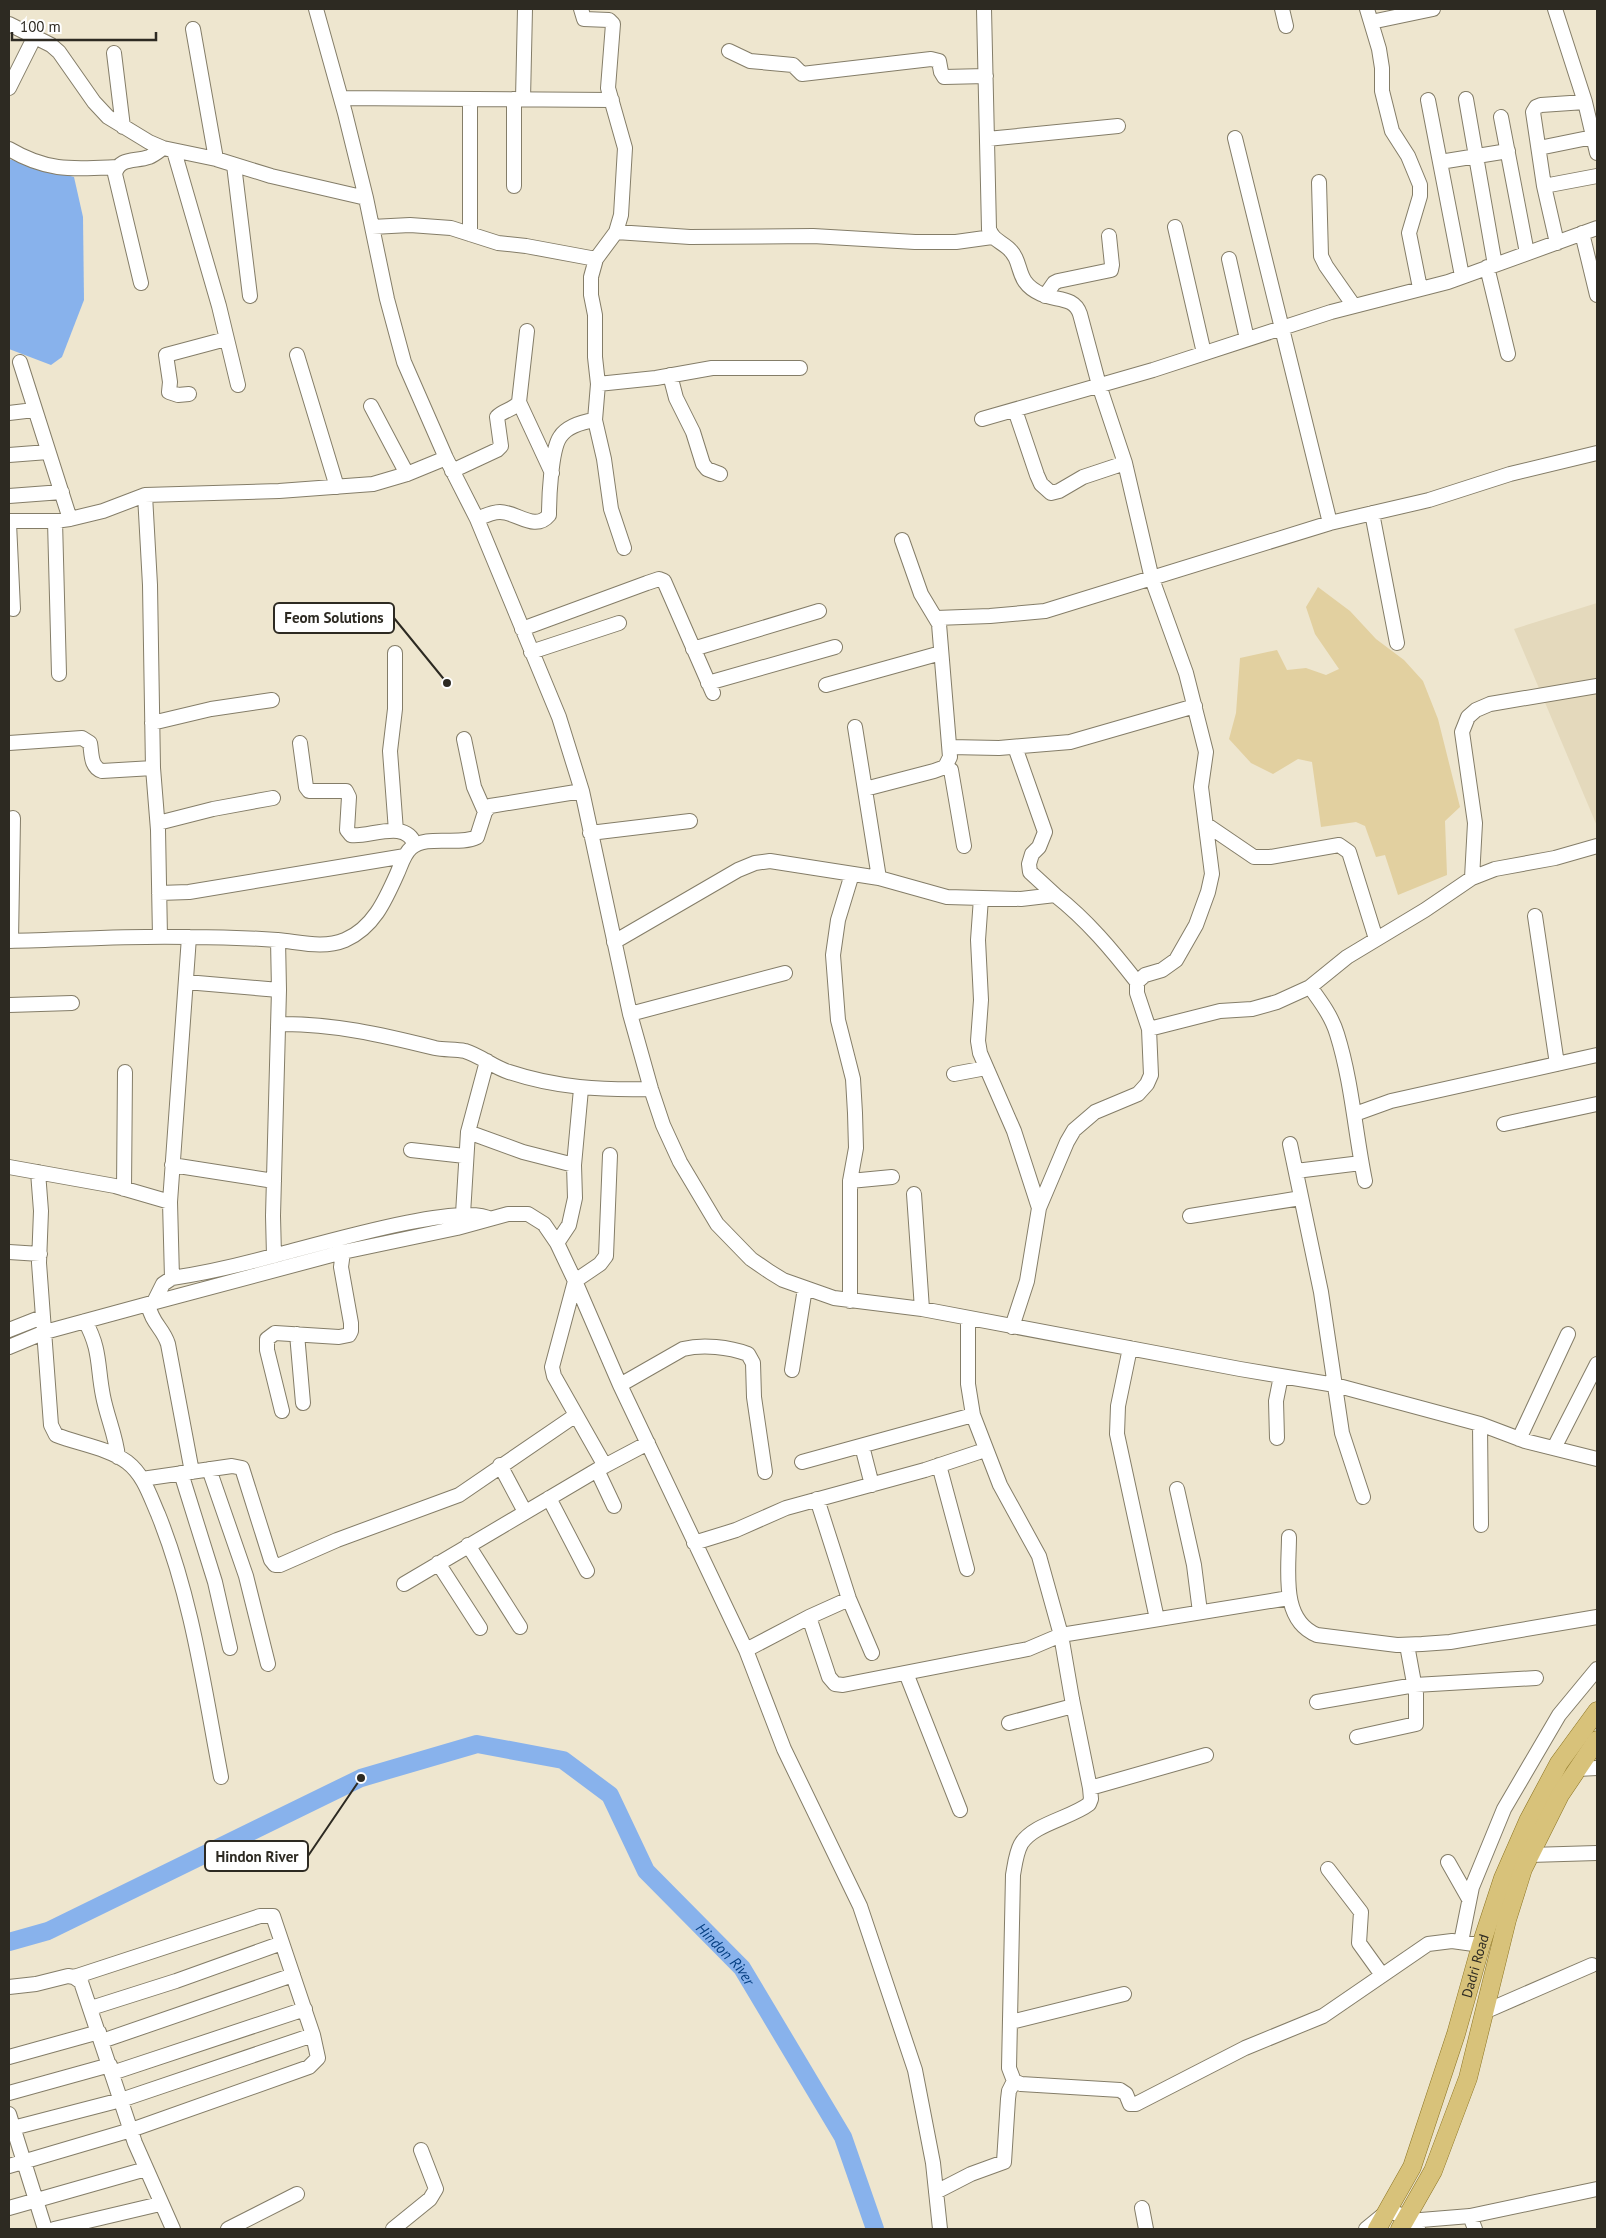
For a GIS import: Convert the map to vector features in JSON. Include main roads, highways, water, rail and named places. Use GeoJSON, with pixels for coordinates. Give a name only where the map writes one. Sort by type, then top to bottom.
{"type":"FeatureCollection","features":[{"type":"Feature","properties":{"kind":"main road","name":"Dadri Road"},"geometry":{"type":"LineString","coordinates":[[1377,2229],[1412,2167],[1456,2034],[1481,1945],[1504,1878],[1528,1821],[1559,1763],[1597,1712]]}},
{"type":"Feature","properties":{"kind":"main road","name":"Dadri Road"},"geometry":{"type":"LineString","coordinates":[[1411,2224],[1468,2078],[1507,1920],[1523,1869],[1560,1795],[1597,1740]]}},
{"type":"Feature","properties":{"kind":"water"},"geometry":{"type":"Polygon","coordinates":[[[9,159],[74,177],[83,217],[84,300],[62,357],[51,365],[9,349],[9,159]]]}},
{"type":"Feature","properties":{"kind":"waterway","name":"Hindon River"},"geometry":{"type":"LineString","coordinates":[[9,1942],[48,1931],[361,1778],[477,1744],[563,1760],[610,1795],[646,1871],[742,1968],[843,2137],[875,2229]]}},
{"type":"Feature","properties":{"kind":"place","name":"Feom Solutions"},"geometry":{"type":"Point","coordinates":[447,683]}},
{"type":"Feature","properties":{"kind":"place","name":"Hindon River"},"geometry":{"type":"Point","coordinates":[361,1778]}}]}
